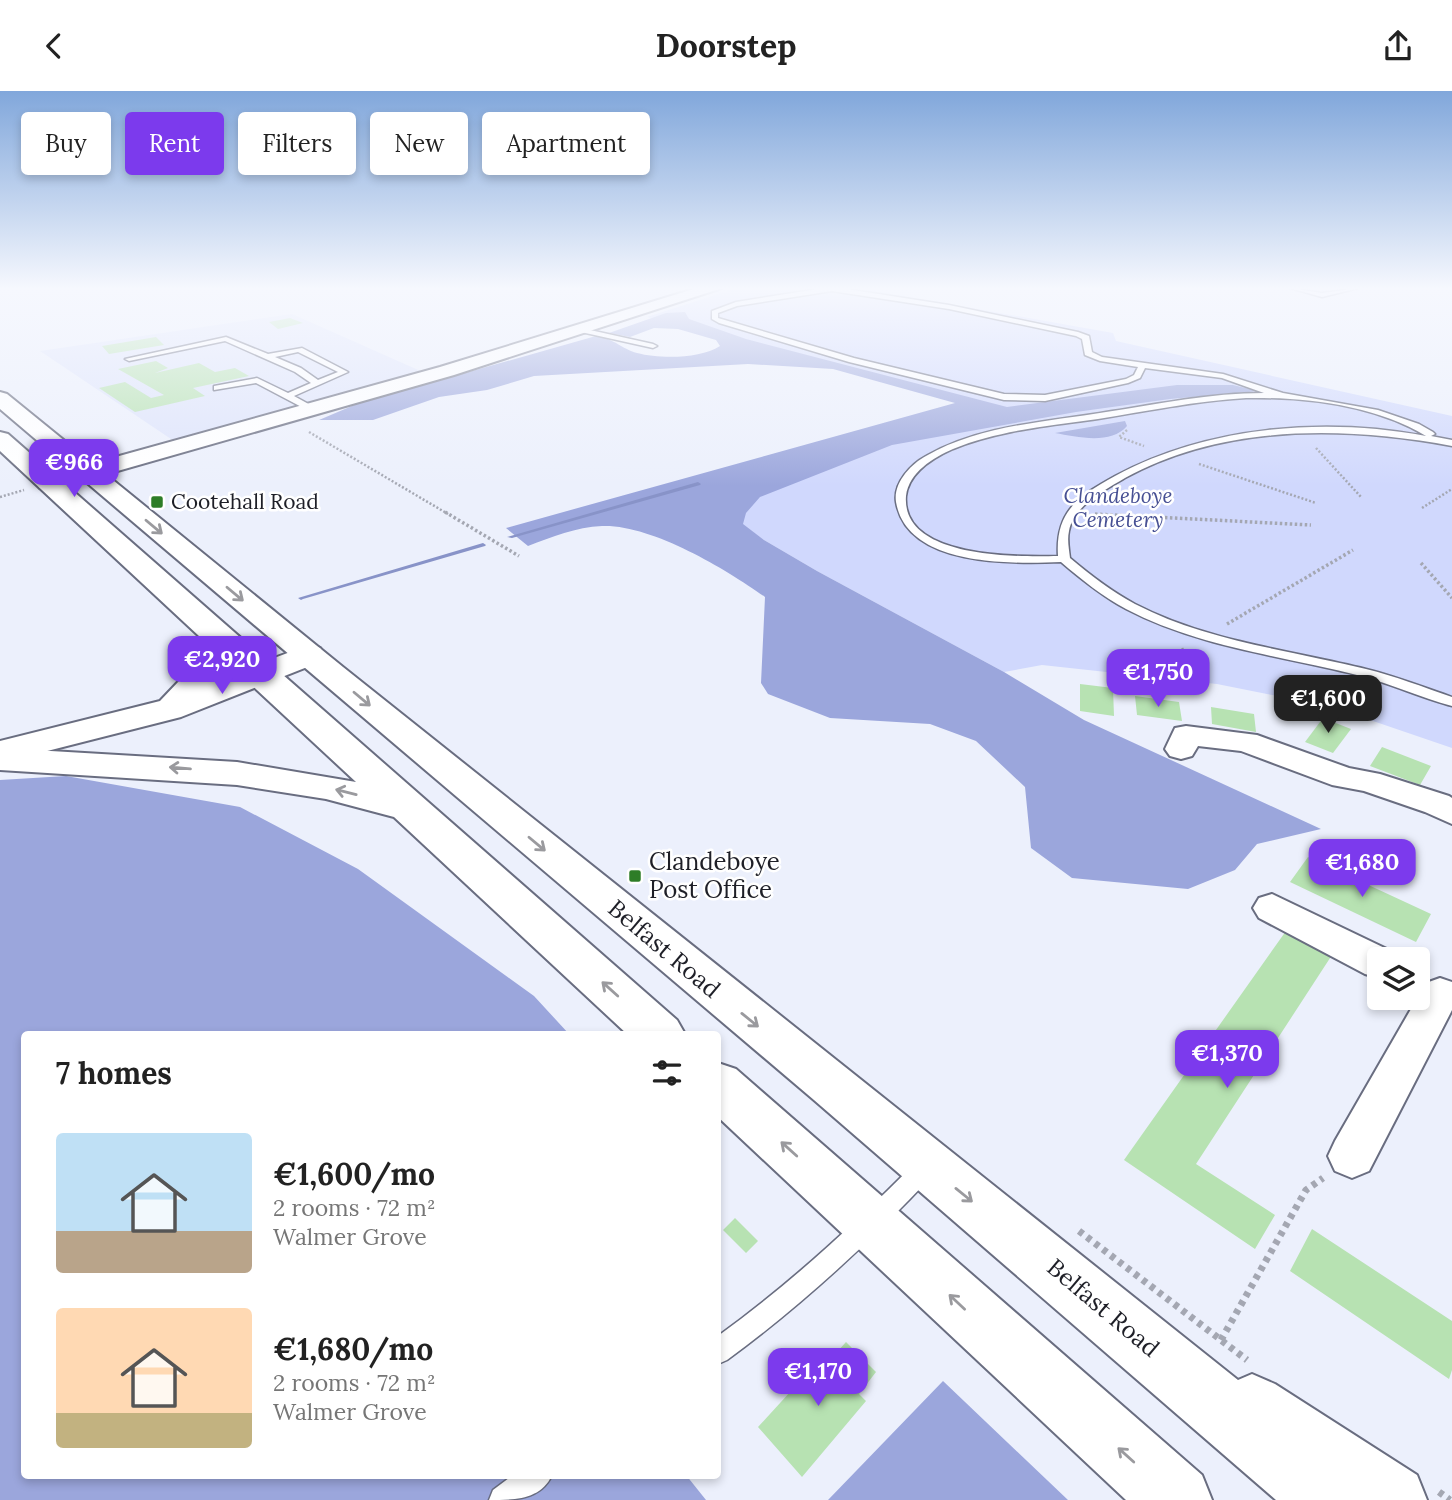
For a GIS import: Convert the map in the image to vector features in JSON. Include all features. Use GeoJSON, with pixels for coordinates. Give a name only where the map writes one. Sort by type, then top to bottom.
{"type":"FeatureCollection","features":[{"type":"Feature","properties":{"kind":"main road"},"geometry":{"type":"LineString","coordinates":[[48,483],[502,354]]}},
{"type":"Feature","properties":{"kind":"main road","name":"Belfast Road"},"geometry":{"type":"LineString","coordinates":[[0,398],[927,1165],[1111,1313],[1329,1500]]}},
{"type":"Feature","properties":{"kind":"main road"},"geometry":{"type":"LineString","coordinates":[[0,439],[657,1031]]}},
{"type":"Feature","properties":{"kind":"main road"},"geometry":{"type":"LineString","coordinates":[[169,710],[203,676],[228,643]]}},
{"type":"Feature","properties":{"kind":"main road"},"geometry":{"type":"LineString","coordinates":[[0,752],[169,710],[264,676],[309,656]]}},
{"type":"Feature","properties":{"kind":"main road"},"geometry":{"type":"LineString","coordinates":[[0,759],[172,768],[247,775],[316,785],[412,810]]}},
{"type":"Feature","properties":{"kind":"main road"},"geometry":{"type":"LineString","coordinates":[[721,1089],[1177,1500]]}},
{"type":"Feature","properties":{"kind":"main road"},"geometry":{"type":"LineString","coordinates":[[1111,1313],[1392,1500]]}},
{"type":"Feature","properties":{"kind":"street"},"geometry":{"type":"LineString","coordinates":[[1181,749],[1186,735],[1246,742],[1344,778],[1368,781],[1437,804],[1452,813]]}},
{"type":"Feature","properties":{"kind":"street"},"geometry":{"type":"LineString","coordinates":[[1272,908],[1367,957]]}},
{"type":"Feature","properties":{"kind":"street"},"geometry":{"type":"LineString","coordinates":[[1352,1156],[1436,992]]}},
{"type":"Feature","properties":{"kind":"lane"},"geometry":{"type":"LineString","coordinates":[[129,359],[154,354]]}},
{"type":"Feature","properties":{"kind":"lane"},"geometry":{"type":"LineString","coordinates":[[260,354],[298,370],[315,382]]}},
{"type":"Feature","properties":{"kind":"lane"},"geometry":{"type":"LineString","coordinates":[[267,357],[282,354]]}},
{"type":"Feature","properties":{"kind":"lane"},"geometry":{"type":"LineString","coordinates":[[288,396],[315,382],[344,372],[307,354]]}},
{"type":"Feature","properties":{"kind":"lane"},"geometry":{"type":"LineString","coordinates":[[830,354],[1004,397],[1045,398],[1128,381],[1137,376],[1142,366]]}},
{"type":"Feature","properties":{"kind":"lane"},"geometry":{"type":"LineString","coordinates":[[1089,354],[1142,366],[1223,376],[1282,396]]}},
{"type":"Feature","properties":{"kind":"lane"},"geometry":{"type":"LineString","coordinates":[[277,375],[325,363]]}},
{"type":"Feature","properties":{"kind":"lane"},"geometry":{"type":"LineString","coordinates":[[217,388],[267,377]]}},
{"type":"Feature","properties":{"kind":"lane"},"geometry":{"type":"LineString","coordinates":[[257,380],[311,409]]}},
{"type":"Feature","properties":{"kind":"lane"},"geometry":{"type":"LineString","coordinates":[[1436,439],[1423,429],[1327,402],[1282,396],[1213,398],[978,439],[929,458],[906,481],[901,495],[902,516],[923,537],[945,548],[974,556],[1021,561],[1063,559],[1106,594],[1133,610],[1205,637],[1366,673],[1452,702]]}},
{"type":"Feature","properties":{"kind":"lane"},"geometry":{"type":"LineString","coordinates":[[1063,559],[1063,530],[1072,513],[1093,493],[1120,476],[1167,454],[1301,431],[1345,430],[1452,443]]}},
{"type":"Feature","properties":{"kind":"lane"},"geometry":{"type":"LineString","coordinates":[[721,1349],[778,1309],[872,1223],[927,1165]]}},
{"type":"Feature","properties":{"kind":"lane"},"geometry":{"type":"LineString","coordinates":[[503,1500],[532,1479]]}},
{"type":"Feature","properties":{"kind":"path"},"geometry":{"type":"LineString","coordinates":[[283,417],[519,557]]}},
{"type":"Feature","properties":{"kind":"path"},"geometry":{"type":"LineString","coordinates":[[1301,431],[1361,497]]}},
{"type":"Feature","properties":{"kind":"path"},"geometry":{"type":"LineString","coordinates":[[1422,508],[1452,489]]}},
{"type":"Feature","properties":{"kind":"path"},"geometry":{"type":"LineString","coordinates":[[1072,513],[1311,525]]}},
{"type":"Feature","properties":{"kind":"path"},"geometry":{"type":"LineString","coordinates":[[1147,670],[1353,550]]}},
{"type":"Feature","properties":{"kind":"path"},"geometry":{"type":"LineString","coordinates":[[1421,563],[1452,598]]}},
{"type":"Feature","properties":{"kind":"path"},"geometry":{"type":"LineString","coordinates":[[1221,1341],[1306,1190],[1352,1156]]}},
{"type":"Feature","properties":{"kind":"shaded area"},"geometry":{"type":"Polygon","coordinates":[[[44,354],[382,354],[425,373],[174,441],[44,354]]]}},
{"type":"Feature","properties":{"kind":"shaded area"},"geometry":{"type":"Polygon","coordinates":[[[533,354],[691,356],[803,354],[1007,407],[1177,385],[1233,385],[1258,391],[1170,399],[1076,412],[892,445],[760,497],[746,513],[743,524],[764,540],[817,571],[1004,672],[1084,720],[1321,829],[1257,844],[1235,870],[1188,889],[1072,878],[1031,848],[1025,787],[976,741],[930,724],[830,718],[768,694],[761,683],[765,597],[730,574],[665,540],[621,527],[583,528],[528,546],[506,528],[955,403],[833,369],[748,364],[534,376],[487,390],[439,397],[373,420],[319,420],[359,403],[533,354]]]}},
{"type":"Feature","properties":{"kind":"shaded area"},"geometry":{"type":"Polygon","coordinates":[[[1125,421],[1127,426],[1120,432],[1103,438],[1055,433],[1125,421]]]}},
{"type":"Feature","properties":{"kind":"shaded area"},"geometry":{"type":"Polygon","coordinates":[[[66,776],[240,807],[358,869],[534,996],[566,1031],[21,1031],[21,1479],[689,1479],[706,1500],[0,1500],[0,780],[66,776]]]}},
{"type":"Feature","properties":{"kind":"shaded area"},"geometry":{"type":"Polygon","coordinates":[[[943,1381],[1068,1500],[828,1500],[943,1381]]]}},
{"type":"Feature","properties":{"kind":"green space","name":"Clandeboye Cemetery"},"geometry":{"type":"Polygon","coordinates":[[[785,354],[1173,354],[1452,416],[1452,748],[1332,707],[1217,684],[1042,665],[1004,672],[817,571],[764,540],[709,501],[986,407],[785,354]]]}},
{"type":"Feature","properties":{"kind":"building"},"geometry":{"type":"Polygon","coordinates":[[[156,361],[168,368],[155,373],[199,363],[215,372],[235,368],[249,376],[193,388],[205,396],[135,412],[99,388],[125,382],[151,398],[164,395],[118,369],[156,361]]]}},
{"type":"Feature","properties":{"kind":"building"},"geometry":{"type":"Polygon","coordinates":[[[1080,684],[1113,688],[1114,716],[1080,711],[1080,684]]]}},
{"type":"Feature","properties":{"kind":"building"},"geometry":{"type":"Polygon","coordinates":[[[1135,696],[1179,702],[1182,721],[1137,715],[1135,696]]]}},
{"type":"Feature","properties":{"kind":"building"},"geometry":{"type":"Polygon","coordinates":[[[1211,707],[1254,714],[1256,732],[1212,724],[1211,707]]]}},
{"type":"Feature","properties":{"kind":"building"},"geometry":{"type":"Polygon","coordinates":[[[1323,718],[1351,729],[1333,753],[1305,742],[1323,718]]]}},
{"type":"Feature","properties":{"kind":"building"},"geometry":{"type":"Polygon","coordinates":[[[1382,747],[1431,766],[1420,785],[1370,766],[1382,747]]]}},
{"type":"Feature","properties":{"kind":"building"},"geometry":{"type":"Polygon","coordinates":[[[1308,857],[1431,914],[1416,942],[1290,882],[1308,857]]]}},
{"type":"Feature","properties":{"kind":"building"},"geometry":{"type":"Polygon","coordinates":[[[1286,931],[1332,955],[1196,1164],[1275,1215],[1255,1249],[1124,1160],[1286,931]]]}},
{"type":"Feature","properties":{"kind":"building"},"geometry":{"type":"Polygon","coordinates":[[[735,1218],[758,1241],[746,1253],[723,1230],[735,1218]]]}},
{"type":"Feature","properties":{"kind":"building"},"geometry":{"type":"Polygon","coordinates":[[[1312,1229],[1452,1321],[1452,1370],[1449,1379],[1290,1271],[1312,1229]]]}},
{"type":"Feature","properties":{"kind":"building"},"geometry":{"type":"Polygon","coordinates":[[[846,1342],[876,1372],[859,1394],[866,1401],[802,1477],[758,1427],[822,1357],[828,1362],[846,1342]]]}},
{"type":"Feature","properties":{"kind":"waterway"},"geometry":{"type":"LineString","coordinates":[[510,537],[698,484]]}},
{"type":"Feature","properties":{"kind":"waterway"},"geometry":{"type":"LineString","coordinates":[[301,598],[483,545]]}},
{"type":"Feature","properties":{"kind":"place","name":"Cootehall Road"},"geometry":{"type":"Point","coordinates":[157,502]}},
{"type":"Feature","properties":{"kind":"place","name":"Clandeboye Post Office"},"geometry":{"type":"Point","coordinates":[635,876]}}]}
